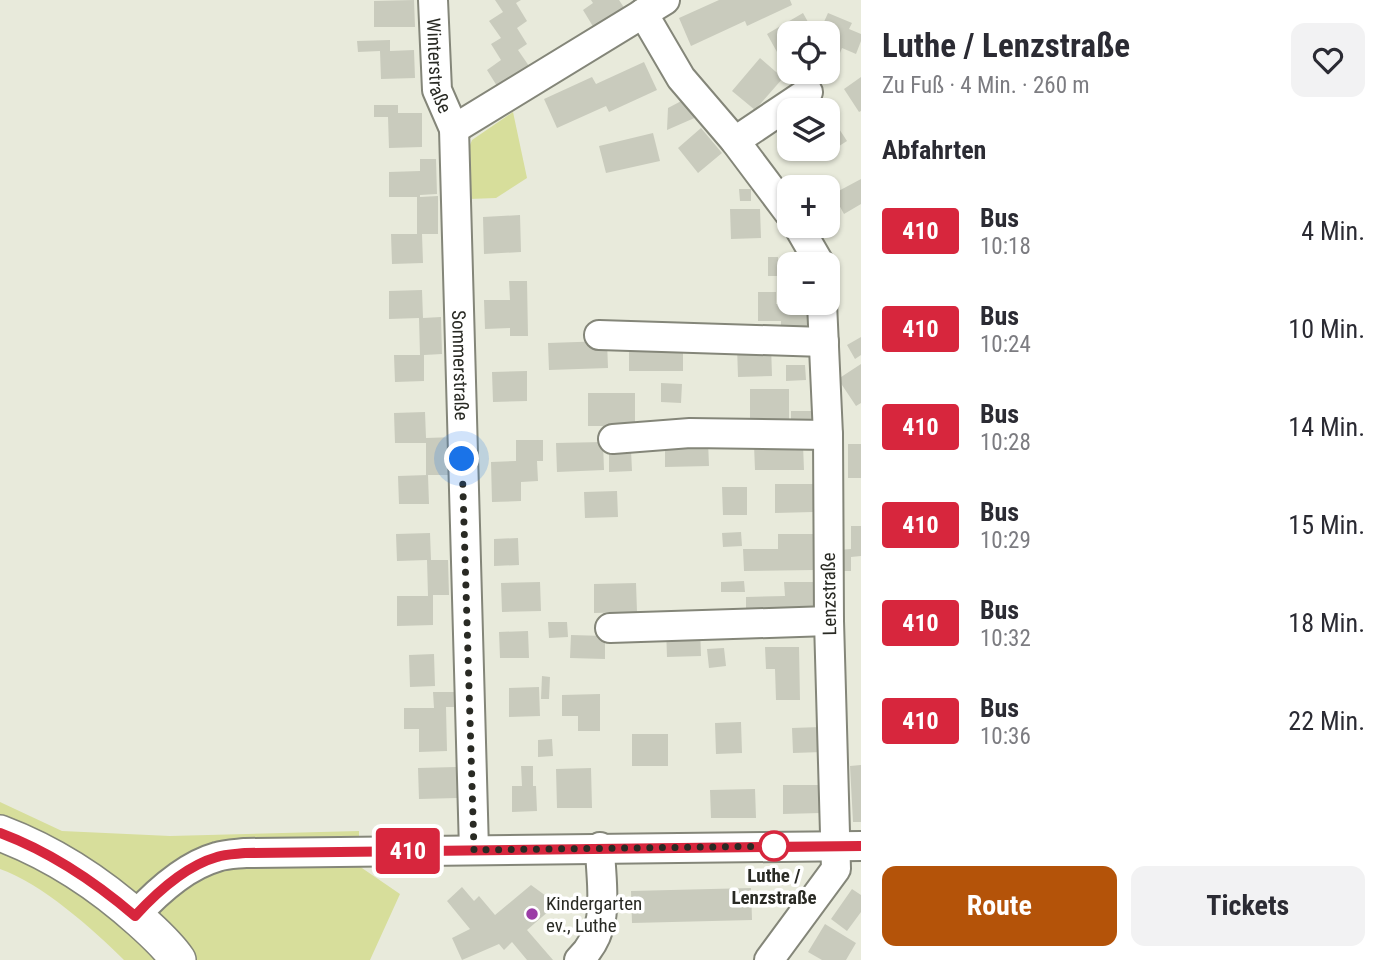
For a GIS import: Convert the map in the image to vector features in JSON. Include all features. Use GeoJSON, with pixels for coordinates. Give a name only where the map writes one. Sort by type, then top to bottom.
{"type":"FeatureCollection","features":[{"type":"Feature","properties":{"kind":"main road"},"geometry":{"type":"LineString","coordinates":[[0,833],[38,849],[102,888],[135,916],[178,960]]}},
{"type":"Feature","properties":{"kind":"street","name":"Winterstraße"},"geometry":{"type":"LineString","coordinates":[[433,0],[437,90],[453,129]]}},
{"type":"Feature","properties":{"kind":"street"},"geometry":{"type":"LineString","coordinates":[[453,129],[654,6],[681,78],[735,141],[777,197]]}},
{"type":"Feature","properties":{"kind":"street"},"geometry":{"type":"LineString","coordinates":[[735,141],[808,92]]}},
{"type":"Feature","properties":{"kind":"street","name":"Sommerstraße"},"geometry":{"type":"LineString","coordinates":[[453,129],[474,850]]}},
{"type":"Feature","properties":{"kind":"street","name":"Lenzstraße"},"geometry":{"type":"LineString","coordinates":[[769,960],[836,869],[848,846],[829,621],[828,435],[823,315]]}},
{"type":"Feature","properties":{"kind":"street"},"geometry":{"type":"LineString","coordinates":[[599,335],[824,342]]}},
{"type":"Feature","properties":{"kind":"street"},"geometry":{"type":"LineString","coordinates":[[612,439],[690,433],[828,435]]}},
{"type":"Feature","properties":{"kind":"street"},"geometry":{"type":"LineString","coordinates":[[610,628],[829,621]]}},
{"type":"Feature","properties":{"kind":"street"},"geometry":{"type":"LineString","coordinates":[[135,916],[171,882],[216,857],[245,853],[848,846]]}},
{"type":"Feature","properties":{"kind":"street"},"geometry":{"type":"LineString","coordinates":[[579,960],[593,947],[603,920],[600,848]]}},
{"type":"Feature","properties":{"kind":"green space"},"geometry":{"type":"Polygon","coordinates":[[[513,112],[527,178],[496,198],[469,199],[468,150],[472,140],[513,112]]]}},
{"type":"Feature","properties":{"kind":"green space"},"geometry":{"type":"Polygon","coordinates":[[[0,802],[62,831],[170,836],[359,831],[359,866],[400,894],[370,960],[124,960],[82,921],[49,896],[0,869],[0,802]]]}},
{"type":"Feature","properties":{"kind":"building"},"geometry":{"type":"Polygon","coordinates":[[[414,0],[415,27],[374,27],[374,1],[414,0]]]}},
{"type":"Feature","properties":{"kind":"building"},"geometry":{"type":"Polygon","coordinates":[[[495,0],[521,0],[516,3],[527,21],[517,28],[527,44],[518,50],[529,66],[497,86],[487,70],[501,60],[491,44],[501,38],[489,21],[503,12],[495,0]]]}},
{"type":"Feature","properties":{"kind":"building"},"geometry":{"type":"Polygon","coordinates":[[[591,0],[619,0],[625,9],[594,28],[583,10],[593,3],[591,0]]]}},
{"type":"Feature","properties":{"kind":"building"},"geometry":{"type":"Polygon","coordinates":[[[719,0],[790,0],[792,5],[747,26],[745,21],[691,46],[679,18],[719,0]]]}},
{"type":"Feature","properties":{"kind":"building"},"geometry":{"type":"Polygon","coordinates":[[[803,13],[807,21],[789,21],[803,13]]]}},
{"type":"Feature","properties":{"kind":"building"},"geometry":{"type":"Polygon","coordinates":[[[828,13],[852,23],[849,29],[861,34],[856,54],[842,48],[840,53],[840,21],[824,21],[828,13]]]}},
{"type":"Feature","properties":{"kind":"building"},"geometry":{"type":"Polygon","coordinates":[[[777,28],[777,52],[767,34],[777,28]]]}},
{"type":"Feature","properties":{"kind":"building"},"geometry":{"type":"Polygon","coordinates":[[[390,40],[390,51],[414,50],[415,78],[381,79],[380,51],[358,52],[357,41],[390,40]]]}},
{"type":"Feature","properties":{"kind":"building"},"geometry":{"type":"Polygon","coordinates":[[[760,58],[777,73],[778,84],[755,110],[732,91],[760,58]]]}},
{"type":"Feature","properties":{"kind":"building"},"geometry":{"type":"Polygon","coordinates":[[[644,62],[657,90],[609,112],[606,106],[557,128],[544,99],[592,77],[596,84],[644,62]]]}},
{"type":"Feature","properties":{"kind":"building"},"geometry":{"type":"Polygon","coordinates":[[[861,77],[861,111],[859,112],[844,89],[861,77]]]}},
{"type":"Feature","properties":{"kind":"building"},"geometry":{"type":"Polygon","coordinates":[[[689,97],[699,116],[667,130],[668,108],[689,97]]]}},
{"type":"Feature","properties":{"kind":"building"},"geometry":{"type":"Polygon","coordinates":[[[374,105],[398,105],[398,113],[422,113],[422,147],[389,148],[388,117],[374,117],[374,105]]]}},
{"type":"Feature","properties":{"kind":"building"},"geometry":{"type":"Polygon","coordinates":[[[701,128],[722,153],[698,173],[678,148],[701,128]]]}},
{"type":"Feature","properties":{"kind":"building"},"geometry":{"type":"Polygon","coordinates":[[[840,130],[847,141],[840,145],[840,130]]]}},
{"type":"Feature","properties":{"kind":"building"},"geometry":{"type":"Polygon","coordinates":[[[653,133],[660,161],[606,173],[599,146],[653,133]]]}},
{"type":"Feature","properties":{"kind":"building"},"geometry":{"type":"Polygon","coordinates":[[[420,159],[436,159],[437,194],[420,197],[438,196],[438,234],[422,234],[423,263],[392,264],[391,234],[417,234],[417,197],[389,197],[389,172],[420,171],[420,159]]]}},
{"type":"Feature","properties":{"kind":"building"},"geometry":{"type":"Polygon","coordinates":[[[861,179],[861,204],[844,214],[840,207],[840,190],[861,179]]]}},
{"type":"Feature","properties":{"kind":"building"},"geometry":{"type":"Polygon","coordinates":[[[739,189],[751,189],[751,201],[740,201],[739,189]]]}},
{"type":"Feature","properties":{"kind":"building"},"geometry":{"type":"Polygon","coordinates":[[[730,209],[760,209],[761,238],[731,239],[730,209]]]}},
{"type":"Feature","properties":{"kind":"building"},"geometry":{"type":"Polygon","coordinates":[[[520,215],[521,252],[484,254],[483,217],[520,215]]]}},
{"type":"Feature","properties":{"kind":"building"},"geometry":{"type":"Polygon","coordinates":[[[768,257],[777,257],[777,276],[768,276],[768,257]]]}},
{"type":"Feature","properties":{"kind":"building"},"geometry":{"type":"Polygon","coordinates":[[[509,281],[527,281],[528,336],[510,336],[510,328],[485,329],[484,300],[510,300],[509,281]]]}},
{"type":"Feature","properties":{"kind":"building"},"geometry":{"type":"Polygon","coordinates":[[[422,290],[423,318],[441,317],[442,354],[424,355],[424,381],[395,382],[394,355],[420,355],[419,318],[389,319],[389,291],[422,290]]]}},
{"type":"Feature","properties":{"kind":"building"},"geometry":{"type":"Polygon","coordinates":[[[758,292],[776,292],[777,315],[813,315],[813,328],[781,328],[781,321],[758,321],[758,292]]]}},
{"type":"Feature","properties":{"kind":"building"},"geometry":{"type":"Polygon","coordinates":[[[861,337],[861,355],[855,359],[847,345],[861,337]]]}},
{"type":"Feature","properties":{"kind":"building"},"geometry":{"type":"Polygon","coordinates":[[[607,341],[608,368],[549,370],[548,343],[607,341]]]}},
{"type":"Feature","properties":{"kind":"building"},"geometry":{"type":"Polygon","coordinates":[[[629,343],[683,343],[683,371],[629,371],[629,343]]]}},
{"type":"Feature","properties":{"kind":"building"},"geometry":{"type":"Polygon","coordinates":[[[771,345],[772,376],[738,377],[737,346],[771,345]]]}},
{"type":"Feature","properties":{"kind":"building"},"geometry":{"type":"Polygon","coordinates":[[[861,364],[861,403],[856,406],[838,379],[861,364]]]}},
{"type":"Feature","properties":{"kind":"building"},"geometry":{"type":"Polygon","coordinates":[[[786,365],[805,365],[806,380],[786,381],[786,365]]]}},
{"type":"Feature","properties":{"kind":"building"},"geometry":{"type":"Polygon","coordinates":[[[527,371],[527,401],[493,402],[492,372],[527,371]]]}},
{"type":"Feature","properties":{"kind":"building"},"geometry":{"type":"Polygon","coordinates":[[[661,383],[682,384],[681,403],[661,402],[661,383]]]}},
{"type":"Feature","properties":{"kind":"building"},"geometry":{"type":"Polygon","coordinates":[[[750,389],[789,389],[789,420],[750,420],[750,389]]]}},
{"type":"Feature","properties":{"kind":"building"},"geometry":{"type":"Polygon","coordinates":[[[588,393],[635,393],[635,426],[588,426],[588,393]]]}},
{"type":"Feature","properties":{"kind":"building"},"geometry":{"type":"Polygon","coordinates":[[[791,411],[814,411],[814,429],[791,429],[791,411]]]}},
{"type":"Feature","properties":{"kind":"building"},"geometry":{"type":"Polygon","coordinates":[[[425,412],[426,438],[455,437],[455,475],[426,475],[426,443],[395,443],[394,413],[425,412]]]}},
{"type":"Feature","properties":{"kind":"building"},"geometry":{"type":"Polygon","coordinates":[[[516,440],[543,440],[543,461],[537,461],[538,481],[521,482],[521,501],[492,502],[491,462],[516,461],[516,440]]]}},
{"type":"Feature","properties":{"kind":"building"},"geometry":{"type":"Polygon","coordinates":[[[708,441],[709,466],[665,467],[665,442],[708,441]]]}},
{"type":"Feature","properties":{"kind":"building"},"geometry":{"type":"Polygon","coordinates":[[[603,442],[604,470],[557,472],[556,443],[603,442]]]}},
{"type":"Feature","properties":{"kind":"building"},"geometry":{"type":"Polygon","coordinates":[[[848,444],[861,444],[861,478],[848,478],[848,444]]]}},
{"type":"Feature","properties":{"kind":"building"},"geometry":{"type":"Polygon","coordinates":[[[754,445],[803,445],[804,470],[755,470],[754,445]]]}},
{"type":"Feature","properties":{"kind":"building"},"geometry":{"type":"Polygon","coordinates":[[[609,450],[631,450],[632,471],[609,472],[609,450]]]}},
{"type":"Feature","properties":{"kind":"building"},"geometry":{"type":"Polygon","coordinates":[[[428,475],[429,504],[399,504],[398,476],[428,475]]]}},
{"type":"Feature","properties":{"kind":"building"},"geometry":{"type":"Polygon","coordinates":[[[775,484],[813,484],[813,512],[775,513],[775,484]]]}},
{"type":"Feature","properties":{"kind":"building"},"geometry":{"type":"Polygon","coordinates":[[[722,487],[747,487],[747,515],[723,515],[722,487]]]}},
{"type":"Feature","properties":{"kind":"building"},"geometry":{"type":"Polygon","coordinates":[[[617,491],[618,517],[585,518],[584,492],[617,491]]]}},
{"type":"Feature","properties":{"kind":"building"},"geometry":{"type":"Polygon","coordinates":[[[851,526],[861,526],[861,556],[851,557],[851,571],[839,571],[838,550],[851,549],[851,526]]]}},
{"type":"Feature","properties":{"kind":"building"},"geometry":{"type":"Polygon","coordinates":[[[741,532],[742,546],[723,547],[722,533],[741,532]]]}},
{"type":"Feature","properties":{"kind":"building"},"geometry":{"type":"Polygon","coordinates":[[[430,533],[431,560],[448,560],[449,595],[433,595],[433,625],[397,626],[397,596],[428,596],[427,560],[397,561],[396,534],[430,533]]]}},
{"type":"Feature","properties":{"kind":"building"},"geometry":{"type":"Polygon","coordinates":[[[778,534],[814,534],[814,570],[744,571],[743,549],[778,549],[778,534]]]}},
{"type":"Feature","properties":{"kind":"building"},"geometry":{"type":"Polygon","coordinates":[[[518,538],[519,565],[494,566],[494,539],[518,538]]]}},
{"type":"Feature","properties":{"kind":"building"},"geometry":{"type":"Polygon","coordinates":[[[744,581],[745,592],[721,592],[721,582],[744,581]]]}},
{"type":"Feature","properties":{"kind":"building"},"geometry":{"type":"Polygon","coordinates":[[[540,582],[541,611],[502,612],[501,583],[540,582]]]}},
{"type":"Feature","properties":{"kind":"building"},"geometry":{"type":"Polygon","coordinates":[[[784,582],[814,582],[815,616],[746,618],[746,597],[785,596],[784,582]]]}},
{"type":"Feature","properties":{"kind":"building"},"geometry":{"type":"Polygon","coordinates":[[[636,583],[637,612],[594,613],[594,584],[636,583]]]}},
{"type":"Feature","properties":{"kind":"building"},"geometry":{"type":"Polygon","coordinates":[[[548,622],[567,622],[568,637],[549,638],[548,622]]]}},
{"type":"Feature","properties":{"kind":"building"},"geometry":{"type":"Polygon","coordinates":[[[700,626],[701,656],[667,657],[666,627],[700,626]]]}},
{"type":"Feature","properties":{"kind":"building"},"geometry":{"type":"Polygon","coordinates":[[[528,631],[529,658],[500,658],[499,632],[528,631]]]}},
{"type":"Feature","properties":{"kind":"building"},"geometry":{"type":"Polygon","coordinates":[[[571,635],[605,636],[605,659],[570,658],[571,635]]]}},
{"type":"Feature","properties":{"kind":"building"},"geometry":{"type":"Polygon","coordinates":[[[765,647],[799,647],[800,700],[776,700],[775,669],[766,669],[765,647]]]}},
{"type":"Feature","properties":{"kind":"building"},"geometry":{"type":"Polygon","coordinates":[[[724,648],[726,666],[709,668],[707,649],[724,648]]]}},
{"type":"Feature","properties":{"kind":"building"},"geometry":{"type":"Polygon","coordinates":[[[434,654],[435,686],[410,687],[409,655],[434,654]]]}},
{"type":"Feature","properties":{"kind":"building"},"geometry":{"type":"Polygon","coordinates":[[[542,676],[550,677],[549,699],[541,699],[542,676]]]}},
{"type":"Feature","properties":{"kind":"building"},"geometry":{"type":"Polygon","coordinates":[[[539,687],[540,716],[509,717],[509,688],[539,687]]]}},
{"type":"Feature","properties":{"kind":"building"},"geometry":{"type":"Polygon","coordinates":[[[433,692],[454,692],[454,707],[446,707],[447,751],[419,752],[419,729],[404,729],[404,708],[434,708],[433,692]]]}},
{"type":"Feature","properties":{"kind":"building"},"geometry":{"type":"Polygon","coordinates":[[[600,694],[600,731],[578,731],[578,716],[562,716],[562,695],[600,694]]]}},
{"type":"Feature","properties":{"kind":"building"},"geometry":{"type":"Polygon","coordinates":[[[741,722],[742,753],[716,754],[715,723],[741,722]]]}},
{"type":"Feature","properties":{"kind":"building"},"geometry":{"type":"Polygon","coordinates":[[[821,727],[822,752],[793,753],[792,728],[821,727]]]}},
{"type":"Feature","properties":{"kind":"building"},"geometry":{"type":"Polygon","coordinates":[[[632,734],[668,734],[668,766],[632,766],[632,734]]]}},
{"type":"Feature","properties":{"kind":"building"},"geometry":{"type":"Polygon","coordinates":[[[552,739],[553,756],[538,757],[538,740],[552,739]]]}},
{"type":"Feature","properties":{"kind":"building"},"geometry":{"type":"Polygon","coordinates":[[[861,765],[861,822],[853,822],[850,766],[861,765]]]}},
{"type":"Feature","properties":{"kind":"building"},"geometry":{"type":"Polygon","coordinates":[[[521,766],[533,766],[537,811],[512,812],[512,786],[522,786],[521,766]]]}},
{"type":"Feature","properties":{"kind":"building"},"geometry":{"type":"Polygon","coordinates":[[[456,767],[457,798],[419,799],[418,768],[456,767]]]}},
{"type":"Feature","properties":{"kind":"building"},"geometry":{"type":"Polygon","coordinates":[[[591,768],[592,808],[557,808],[556,769],[591,768]]]}},
{"type":"Feature","properties":{"kind":"building"},"geometry":{"type":"Polygon","coordinates":[[[783,785],[820,785],[820,813],[783,814],[783,785]]]}},
{"type":"Feature","properties":{"kind":"building"},"geometry":{"type":"Polygon","coordinates":[[[755,789],[756,818],[711,818],[710,790],[755,789]]]}},
{"type":"Feature","properties":{"kind":"building"},"geometry":{"type":"Polygon","coordinates":[[[531,885],[557,904],[527,930],[553,960],[527,960],[512,942],[504,950],[499,944],[462,960],[452,938],[470,929],[447,901],[462,887],[474,901],[479,896],[495,915],[531,885]]]}},
{"type":"Feature","properties":{"kind":"building"},"geometry":{"type":"Polygon","coordinates":[[[751,888],[752,920],[632,923],[631,891],[751,888]]]}},
{"type":"Feature","properties":{"kind":"building"},"geometry":{"type":"Polygon","coordinates":[[[852,889],[861,895],[861,912],[847,931],[831,919],[852,889]]]}},
{"type":"Feature","properties":{"kind":"building"},"geometry":{"type":"Polygon","coordinates":[[[825,924],[856,943],[846,960],[822,960],[808,952],[825,924]]]}},
{"type":"Feature","properties":{"kind":"bus line","name":"410"},"geometry":{"type":"LineString","coordinates":[[0,833],[38,849],[70,867],[102,888],[135,916],[171,882],[194,867],[216,857],[245,853],[861,846]]}},
{"type":"Feature","properties":{"kind":"place","name":"Luthe / Lenzstraße"},"geometry":{"type":"Point","coordinates":[774,846]}},
{"type":"Feature","properties":{"kind":"place","name":"Kindergarten ev., Luthe"},"geometry":{"type":"Point","coordinates":[532,914]}},
{"type":"Feature","properties":{"kind":"route"},"geometry":{"type":"LineString","coordinates":[[462,459],[474,850],[783,846],[774,846]]}}]}
